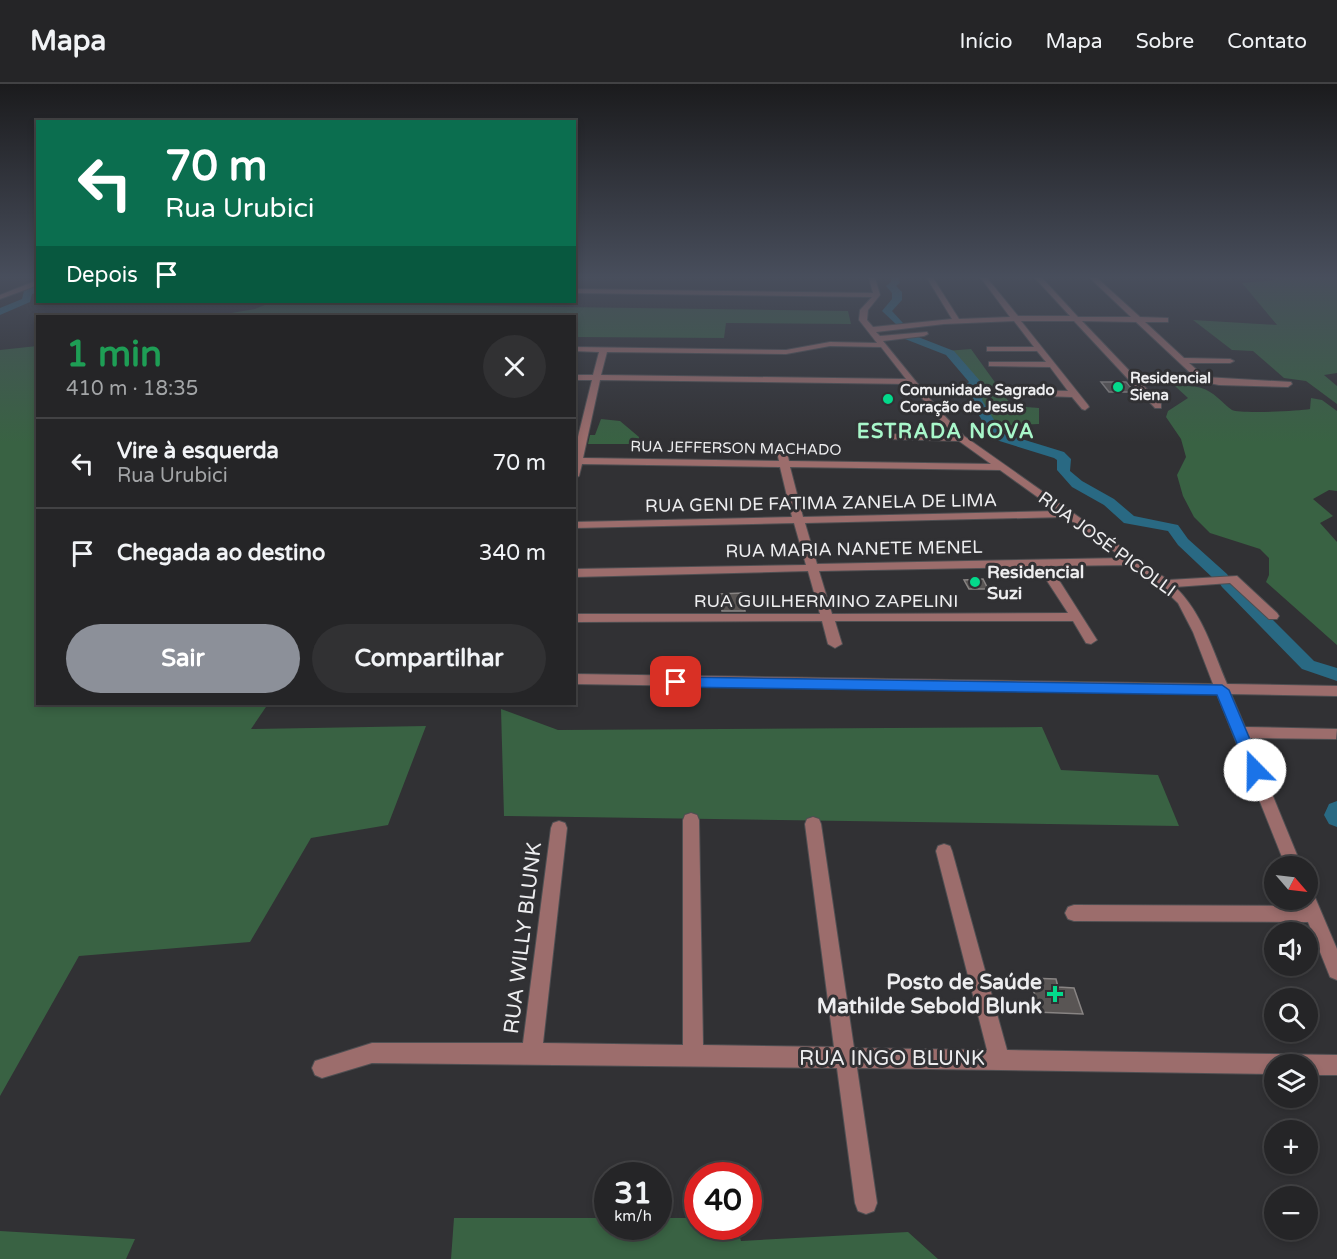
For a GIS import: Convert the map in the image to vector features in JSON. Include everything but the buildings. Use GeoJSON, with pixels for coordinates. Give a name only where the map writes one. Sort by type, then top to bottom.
{"type":"FeatureCollection","features":[{"type":"Feature","properties":{"kind":"street"},"geometry":{"type":"LineString","coordinates":[[874,333],[877,338]]}},
{"type":"Feature","properties":{"kind":"street"},"geometry":{"type":"LineString","coordinates":[[877,338],[901,333]]}},
{"type":"Feature","properties":{"kind":"street"},"geometry":{"type":"LineString","coordinates":[[1027,333],[1085,407]]}},
{"type":"Feature","properties":{"kind":"street"},"geometry":{"type":"LineString","coordinates":[[1089,333],[1158,406]]}},
{"type":"Feature","properties":{"kind":"street"},"geometry":{"type":"LineString","coordinates":[[1152,333],[1202,379],[1288,384]]}},
{"type":"Feature","properties":{"kind":"street"},"geometry":{"type":"LineString","coordinates":[[576,350],[798,352],[824,345],[924,334]]}},
{"type":"Feature","properties":{"kind":"street","name":"RUA JOSÉ PICOLLI"},"geometry":{"type":"LineString","coordinates":[[877,338],[942,419],[961,438],[1167,584],[1182,601],[1192,616],[1290,856]]}},
{"type":"Feature","properties":{"kind":"street"},"geometry":{"type":"LineString","coordinates":[[990,349],[1040,349]]}},
{"type":"Feature","properties":{"kind":"street"},"geometry":{"type":"LineString","coordinates":[[576,470],[603,350]]}},
{"type":"Feature","properties":{"kind":"street"},"geometry":{"type":"LineString","coordinates":[[1181,360],[1230,361]]}},
{"type":"Feature","properties":{"kind":"street"},"geometry":{"type":"LineString","coordinates":[[992,364],[1053,366]]}},
{"type":"Feature","properties":{"kind":"street"},"geometry":{"type":"LineString","coordinates":[[1010,366],[1053,366]]}},
{"type":"Feature","properties":{"kind":"street"},"geometry":{"type":"LineString","coordinates":[[576,377],[912,382]]}},
{"type":"Feature","properties":{"kind":"street"},"geometry":{"type":"LineString","coordinates":[[1021,394],[1076,395]]}},
{"type":"Feature","properties":{"kind":"street"},"geometry":{"type":"LineString","coordinates":[[891,437],[961,438]]}},
{"type":"Feature","properties":{"kind":"street"},"geometry":{"type":"LineString","coordinates":[[781,448],[798,520],[835,644]]}},
{"type":"Feature","properties":{"kind":"street","name":"RUA JEFFERSON MACHADO"},"geometry":{"type":"LineString","coordinates":[[579,461],[1001,467]]}},
{"type":"Feature","properties":{"kind":"street","name":"RUA GENI DE FATIMA ZANELA DE LIMA"},"geometry":{"type":"LineString","coordinates":[[576,525],[1068,514]]}},
{"type":"Feature","properties":{"kind":"street","name":"RUA MARIA NANETE MENEL"},"geometry":{"type":"LineString","coordinates":[[576,573],[1134,561]]}},
{"type":"Feature","properties":{"kind":"street"},"geometry":{"type":"LineString","coordinates":[[1042,563],[1091,640]]}},
{"type":"Feature","properties":{"kind":"street"},"geometry":{"type":"LineString","coordinates":[[1167,584],[1233,579],[1273,616]]}},
{"type":"Feature","properties":{"kind":"street","name":"RUA GUILHERMINO ZAPELINI"},"geometry":{"type":"LineString","coordinates":[[576,618],[1078,617]]}},
{"type":"Feature","properties":{"kind":"street"},"geometry":{"type":"LineString","coordinates":[[576,679],[1337,691]]}},
{"type":"Feature","properties":{"kind":"street"},"geometry":{"type":"LineString","coordinates":[[1239,732],[1336,734]]}},
{"type":"Feature","properties":{"kind":"street"},"geometry":{"type":"LineString","coordinates":[[691,820],[693,1056]]}},
{"type":"Feature","properties":{"kind":"street"},"geometry":{"type":"LineString","coordinates":[[813,824],[866,1203]]}},
{"type":"Feature","properties":{"kind":"street","name":"RUA WILLY BLUNK"},"geometry":{"type":"LineString","coordinates":[[532,1053],[559,828]]}},
{"type":"Feature","properties":{"kind":"street"},"geometry":{"type":"LineString","coordinates":[[944,851],[999,1058]]}},
{"type":"Feature","properties":{"kind":"street"},"geometry":{"type":"LineString","coordinates":[[1074,913],[1264,908]]}},
{"type":"Feature","properties":{"kind":"street"},"geometry":{"type":"LineString","coordinates":[[1312,910],[1337,971]]}},
{"type":"Feature","properties":{"kind":"street","name":"RUA INGO BLUNK"},"geometry":{"type":"LineString","coordinates":[[322,1068],[372,1053],[999,1058],[1337,1065]]}},
{"type":"Feature","properties":{"kind":"green space"},"geometry":{"type":"Polygon","coordinates":[[[576,333],[725,333],[724,338],[576,337],[576,333]]]}},
{"type":"Feature","properties":{"kind":"green space"},"geometry":{"type":"Polygon","coordinates":[[[1210,333],[1337,333],[1337,373],[1324,375],[1337,386],[1337,404],[1306,381],[1284,378],[1253,351],[1232,350],[1210,333]]]}},
{"type":"Feature","properties":{"kind":"green space"},"geometry":{"type":"Polygon","coordinates":[[[36,346],[36,705],[267,705],[251,729],[426,726],[388,825],[311,838],[250,942],[79,956],[0,1096],[0,350],[36,346]]]}},
{"type":"Feature","properties":{"kind":"green space"},"geometry":{"type":"Polygon","coordinates":[[[971,349],[1012,406],[1039,408],[1039,424],[991,426],[971,386],[975,381],[946,351],[971,349]]]}},
{"type":"Feature","properties":{"kind":"green space"},"geometry":{"type":"Polygon","coordinates":[[[1175,386],[1203,388],[1232,410],[1237,411],[1270,412],[1310,409],[1311,398],[1322,400],[1337,411],[1337,491],[1329,490],[1313,499],[1333,516],[1320,523],[1337,542],[1337,645],[1266,582],[1269,575],[1269,558],[1260,549],[1210,533],[1194,517],[1183,496],[1177,475],[1186,457],[1181,439],[1166,417],[1168,411],[1188,398],[1175,386]]]}},
{"type":"Feature","properties":{"kind":"green space"},"geometry":{"type":"Polygon","coordinates":[[[601,419],[620,421],[639,437],[638,444],[588,444],[590,435],[595,435],[601,419]]]}},
{"type":"Feature","properties":{"kind":"green space"},"geometry":{"type":"Polygon","coordinates":[[[501,709],[558,730],[1042,727],[1061,770],[1158,775],[1179,826],[504,816],[501,709]]]}},
{"type":"Feature","properties":{"kind":"green space"},"geometry":{"type":"Polygon","coordinates":[[[454,1218],[594,1218],[594,1240],[672,1240],[672,1218],[684,1218],[684,1240],[741,1241],[908,1232],[938,1259],[451,1259],[454,1218]]]}},
{"type":"Feature","properties":{"kind":"green space"},"geometry":{"type":"Polygon","coordinates":[[[0,1231],[135,1239],[126,1259],[0,1259],[0,1231]]]}},
{"type":"Feature","properties":{"kind":"waterway"},"geometry":{"type":"LineString","coordinates":[[909,337],[950,353],[975,382],[971,386],[977,395],[976,400],[997,436],[1059,455],[1064,459],[1064,470]]}},
{"type":"Feature","properties":{"kind":"waterway"},"geometry":{"type":"LineString","coordinates":[[1068,475],[1077,484],[1109,502],[1129,520],[1173,528],[1183,542],[1221,577]]}},
{"type":"Feature","properties":{"kind":"waterway"},"geometry":{"type":"LineString","coordinates":[[1228,584],[1308,665],[1337,675]]}},
{"type":"Feature","properties":{"kind":"waterway"},"geometry":{"type":"LineString","coordinates":[[1337,810],[1335,815],[1337,818]]}},
{"type":"Feature","properties":{"kind":"place","name":"Residencial Siena"},"geometry":{"type":"Point","coordinates":[1118,387]}},
{"type":"Feature","properties":{"kind":"place","name":"Comunidade Sagrado Coração de Jesus"},"geometry":{"type":"Point","coordinates":[888,399]}},
{"type":"Feature","properties":{"kind":"place","name":"Residencial Suzi"},"geometry":{"type":"Point","coordinates":[975,582]}},
{"type":"Feature","properties":{"kind":"place","name":"Posto de Saúde Mathilde Sebold Blunk"},"geometry":{"type":"Point","coordinates":[1055,994]}},
{"type":"Feature","properties":{"kind":"district","name":"ESTRADA NOVA"},"geometry":{"type":"Point","coordinates":[946,432]}},
{"type":"Feature","properties":{"kind":"route"},"geometry":{"type":"LineString","coordinates":[[676,682],[1222,690],[1255,770]]}}]}
